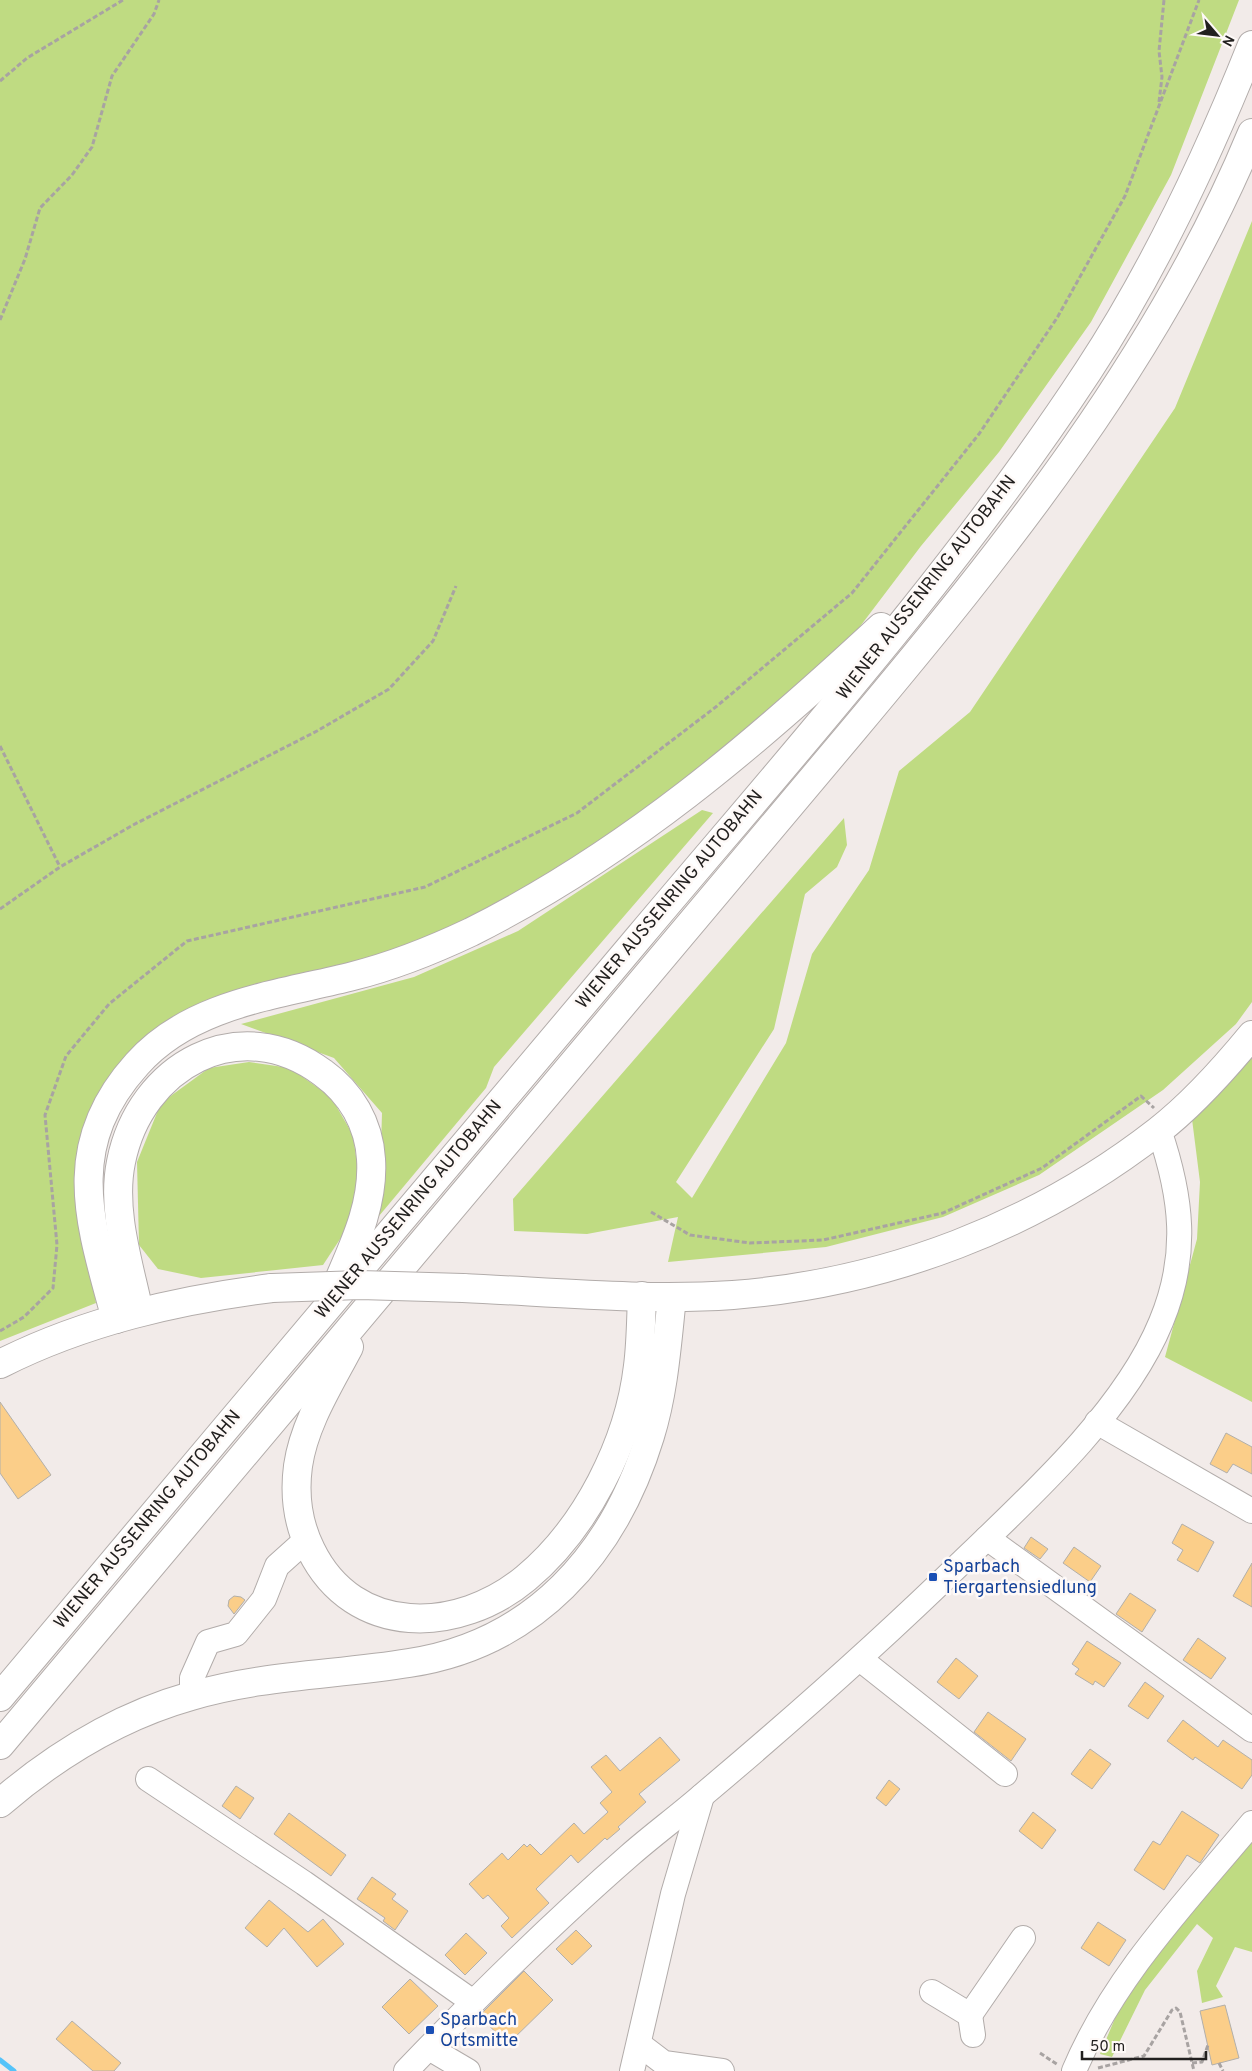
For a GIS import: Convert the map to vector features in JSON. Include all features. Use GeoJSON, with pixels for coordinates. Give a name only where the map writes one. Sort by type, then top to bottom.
{"type":"FeatureCollection","features":[{"type":"Feature","properties":{"kind":"main road","name":"WIENER AUSSENRING AUTOBAHN"},"geometry":{"type":"LineString","coordinates":[[0,1697],[860,674],[953,559],[1018,474],[1090,368],[1132,298],[1179,213],[1212,142],[1252,45]]}},
{"type":"Feature","properties":{"kind":"main road","name":"WIENER AUSSENRING AUTOBAHN"},"geometry":{"type":"LineString","coordinates":[[0,1745],[911,662],[1046,489],[1117,387],[1155,325],[1186,271],[1252,133]]}},
{"type":"Feature","properties":{"kind":"main road"},"geometry":{"type":"LineString","coordinates":[[127,1315],[90,1219],[88,1192],[89,1170],[101,1121],[118,1088],[138,1062],[157,1045],[183,1028],[211,1014],[246,1001],[354,976],[436,948],[508,912],[574,875],[644,827],[728,763],[828,676],[953,559]]}},
{"type":"Feature","properties":{"kind":"main road"},"geometry":{"type":"LineString","coordinates":[[0,1364],[61,1337],[127,1315],[200,1297],[272,1288],[360,1285],[672,1297],[732,1295],[836,1282],[890,1268],[950,1248],[1010,1223],[1059,1196],[1114,1162],[1159,1130],[1228,1063],[1252,1035]]}},
{"type":"Feature","properties":{"kind":"main road"},"geometry":{"type":"LineString","coordinates":[[127,1315],[119,1191],[120,1164],[135,1118],[154,1091],[183,1065],[205,1054],[251,1046],[296,1055],[333,1080],[348,1095],[359,1113],[368,1135],[371,1159],[370,1186],[366,1210],[357,1239],[326,1308]]}},
{"type":"Feature","properties":{"kind":"main road"},"geometry":{"type":"LineString","coordinates":[[370,1307],[317,1407],[305,1438],[298,1466],[296,1493],[298,1518],[316,1560],[330,1579],[365,1606],[386,1615],[408,1619],[430,1619],[455,1615],[503,1595],[526,1578],[550,1554],[587,1505],[603,1476],[630,1407],[638,1366],[642,1296]]}},
{"type":"Feature","properties":{"kind":"main road"},"geometry":{"type":"LineString","coordinates":[[0,1803],[44,1768],[76,1746],[125,1721],[192,1695],[239,1684],[409,1663],[449,1655],[480,1643],[510,1628],[537,1611],[562,1589],[586,1563],[607,1533],[638,1470],[650,1435],[660,1396],[672,1297]]}},
{"type":"Feature","properties":{"kind":"street"},"geometry":{"type":"LineString","coordinates":[[406,2071],[473,2002],[630,1855],[702,1796],[860,1659],[987,1538],[1097,1422],[1148,1352],[1162,1321],[1175,1284],[1180,1254],[1177,1194],[1169,1160],[1159,1130]]}},
{"type":"Feature","properties":{"kind":"street"},"geometry":{"type":"LineString","coordinates":[[1097,1422],[1252,1511]]}},
{"type":"Feature","properties":{"kind":"street"},"geometry":{"type":"LineString","coordinates":[[987,1538],[1252,1730]]}},
{"type":"Feature","properties":{"kind":"street"},"geometry":{"type":"LineString","coordinates":[[192,1695],[192,1678],[208,1642],[236,1634],[264,1599],[277,1566],[306,1540]]}},
{"type":"Feature","properties":{"kind":"street"},"geometry":{"type":"LineString","coordinates":[[860,1659],[1005,1774]]}},
{"type":"Feature","properties":{"kind":"street"},"geometry":{"type":"LineString","coordinates":[[148,1779],[304,1883],[473,2002]]}},
{"type":"Feature","properties":{"kind":"street"},"geometry":{"type":"LineString","coordinates":[[632,2071],[648,1994],[702,1796]]}},
{"type":"Feature","properties":{"kind":"street"},"geometry":{"type":"LineString","coordinates":[[1074,2071],[1089,2039],[1133,1966],[1252,1823]]}},
{"type":"Feature","properties":{"kind":"street"},"geometry":{"type":"LineString","coordinates":[[932,1992],[972,2025],[1023,1938]]}},
{"type":"Feature","properties":{"kind":"street"},"geometry":{"type":"LineString","coordinates":[[639,2044],[664,2063],[722,2071]]}},
{"type":"Feature","properties":{"kind":"street"},"geometry":{"type":"LineString","coordinates":[[428,2048],[468,2071]]}},
{"type":"Feature","properties":{"kind":"path"},"geometry":{"type":"LineString","coordinates":[[0,81],[27,58],[123,0]]}},
{"type":"Feature","properties":{"kind":"path"},"geometry":{"type":"LineString","coordinates":[[0,320],[25,259],[40,208],[72,175],[92,147],[112,76],[154,14],[159,0]]}},
{"type":"Feature","properties":{"kind":"path"},"geometry":{"type":"LineString","coordinates":[[1159,107],[1162,77],[1159,51],[1164,0]]}},
{"type":"Feature","properties":{"kind":"path"},"geometry":{"type":"LineString","coordinates":[[0,1331],[24,1317],[53,1288],[57,1245],[45,1115],[66,1056],[109,1004],[187,942],[425,886],[577,813],[717,706],[852,593],[979,434],[1057,318],[1125,196],[1199,0]]}},
{"type":"Feature","properties":{"kind":"path"},"geometry":{"type":"LineString","coordinates":[[0,909],[60,867],[133,825],[317,731],[389,689],[433,641],[456,586]]}},
{"type":"Feature","properties":{"kind":"path"},"geometry":{"type":"LineString","coordinates":[[0,746],[60,867]]}},
{"type":"Feature","properties":{"kind":"path"},"geometry":{"type":"LineString","coordinates":[[651,1212],[690,1235],[750,1243],[823,1240],[943,1213],[1042,1168],[1141,1096],[1155,1109],[1159,1130]]}},
{"type":"Feature","properties":{"kind":"path"},"geometry":{"type":"LineString","coordinates":[[1144,2056],[1172,2010],[1176,2008],[1180,2012],[1194,2071]]}},
{"type":"Feature","properties":{"kind":"path"},"geometry":{"type":"LineString","coordinates":[[1192,2063],[1202,2062],[1208,2045]]}},
{"type":"Feature","properties":{"kind":"path"},"geometry":{"type":"LineString","coordinates":[[1219,2063],[1222,2071]]}},
{"type":"Feature","properties":{"kind":"green space"},"geometry":{"type":"Polygon","coordinates":[[[0,0],[1239,0],[1171,175],[1091,322],[999,452],[921,546],[849,641],[715,756],[578,862],[419,946],[143,1045],[76,1190],[96,1303],[0,1341],[0,0]]]}},
{"type":"Feature","properties":{"kind":"green space"},"geometry":{"type":"Polygon","coordinates":[[[1252,221],[1252,1002],[1236,1024],[1163,1090],[1039,1175],[943,1217],[826,1247],[668,1262],[678,1217],[587,1234],[514,1231],[513,1199],[844,818],[847,845],[837,867],[805,894],[774,1029],[676,1182],[692,1198],[786,1043],[812,954],[869,870],[899,771],[970,712],[1175,408],[1252,221]]]}},
{"type":"Feature","properties":{"kind":"green space"},"geometry":{"type":"Polygon","coordinates":[[[702,810],[713,813],[494,1067],[486,1088],[379,1216],[382,1113],[334,1058],[241,1024],[414,977],[518,931],[702,810]]]}},
{"type":"Feature","properties":{"kind":"green space"},"geometry":{"type":"Polygon","coordinates":[[[1252,1054],[1252,1402],[1165,1357],[1197,1239],[1200,1182],[1192,1119],[1252,1054]]]}},
{"type":"Feature","properties":{"kind":"green space"},"geometry":{"type":"Polygon","coordinates":[[[249,1062],[290,1068],[331,1097],[353,1135],[359,1178],[348,1227],[323,1265],[201,1278],[158,1269],[139,1245],[137,1162],[161,1103],[209,1068],[249,1062]]]}},
{"type":"Feature","properties":{"kind":"green space"},"geometry":{"type":"Polygon","coordinates":[[[1252,1837],[1252,1952],[1235,1947],[1216,1986],[1223,1997],[1202,2003],[1197,1971],[1213,1938],[1197,1924],[1145,1990],[1112,2057],[1100,2054],[1124,1997],[1252,1837]]]}},
{"type":"Feature","properties":{"kind":"building"},"geometry":{"type":"Polygon","coordinates":[[[0,1402],[51,1475],[18,1499],[0,1473],[0,1402]]]}},
{"type":"Feature","properties":{"kind":"building"},"geometry":{"type":"Polygon","coordinates":[[[1226,1433],[1252,1447],[1252,1474],[1233,1464],[1227,1473],[1210,1464],[1226,1433]]]}},
{"type":"Feature","properties":{"kind":"building"},"geometry":{"type":"Polygon","coordinates":[[[1182,1524],[1214,1542],[1198,1572],[1177,1560],[1183,1550],[1172,1543],[1182,1524]]]}},
{"type":"Feature","properties":{"kind":"building"},"geometry":{"type":"Polygon","coordinates":[[[1031,1537],[1048,1549],[1040,1559],[1024,1548],[1031,1537]]]}},
{"type":"Feature","properties":{"kind":"building"},"geometry":{"type":"Polygon","coordinates":[[[1074,1547],[1101,1566],[1090,1582],[1063,1563],[1074,1547]]]}},
{"type":"Feature","properties":{"kind":"building"},"geometry":{"type":"Polygon","coordinates":[[[1252,1563],[1252,1607],[1233,1596],[1252,1563]]]}},
{"type":"Feature","properties":{"kind":"building"},"geometry":{"type":"Polygon","coordinates":[[[1130,1593],[1156,1610],[1142,1632],[1116,1614],[1130,1593]]]}},
{"type":"Feature","properties":{"kind":"building"},"geometry":{"type":"Polygon","coordinates":[[[234,1596],[245,1600],[234,1614],[228,1606],[229,1600],[234,1596]]]}},
{"type":"Feature","properties":{"kind":"building"},"geometry":{"type":"Polygon","coordinates":[[[1198,1638],[1226,1658],[1211,1679],[1183,1660],[1198,1638]]]}},
{"type":"Feature","properties":{"kind":"building"},"geometry":{"type":"Polygon","coordinates":[[[1087,1641],[1121,1663],[1104,1687],[1095,1681],[1093,1685],[1075,1674],[1079,1669],[1072,1664],[1087,1641]]]}},
{"type":"Feature","properties":{"kind":"building"},"geometry":{"type":"Polygon","coordinates":[[[956,1658],[978,1676],[959,1699],[937,1682],[956,1658]]]}},
{"type":"Feature","properties":{"kind":"building"},"geometry":{"type":"Polygon","coordinates":[[[1145,1682],[1164,1696],[1148,1719],[1128,1706],[1145,1682]]]}},
{"type":"Feature","properties":{"kind":"building"},"geometry":{"type":"Polygon","coordinates":[[[988,1712],[1026,1739],[1011,1761],[974,1732],[988,1712]]]}},
{"type":"Feature","properties":{"kind":"building"},"geometry":{"type":"Polygon","coordinates":[[[1183,1720],[1218,1747],[1223,1740],[1252,1760],[1252,1775],[1242,1789],[1195,1757],[1193,1760],[1167,1741],[1183,1720]]]}},
{"type":"Feature","properties":{"kind":"building"},"geometry":{"type":"Polygon","coordinates":[[[660,1737],[680,1760],[639,1794],[646,1802],[618,1827],[620,1829],[607,1840],[605,1838],[578,1863],[571,1855],[536,1889],[549,1903],[512,1938],[501,1926],[509,1918],[488,1895],[483,1899],[469,1884],[502,1853],[508,1860],[524,1844],[527,1847],[530,1844],[541,1855],[574,1823],[584,1834],[608,1812],[600,1803],[612,1792],[591,1767],[606,1755],[620,1771],[660,1737]]]}},
{"type":"Feature","properties":{"kind":"building"},"geometry":{"type":"Polygon","coordinates":[[[1090,1749],[1111,1764],[1092,1789],[1071,1774],[1090,1749]]]}},
{"type":"Feature","properties":{"kind":"building"},"geometry":{"type":"Polygon","coordinates":[[[889,1780],[900,1789],[886,1806],[876,1798],[889,1780]]]}},
{"type":"Feature","properties":{"kind":"building"},"geometry":{"type":"Polygon","coordinates":[[[236,1786],[254,1798],[240,1819],[222,1806],[236,1786]]]}},
{"type":"Feature","properties":{"kind":"building"},"geometry":{"type":"Polygon","coordinates":[[[1182,1811],[1219,1835],[1200,1863],[1187,1855],[1164,1890],[1134,1870],[1153,1841],[1160,1845],[1182,1811]]]}},
{"type":"Feature","properties":{"kind":"building"},"geometry":{"type":"Polygon","coordinates":[[[1033,1812],[1056,1830],[1042,1849],[1019,1831],[1033,1812]]]}},
{"type":"Feature","properties":{"kind":"building"},"geometry":{"type":"Polygon","coordinates":[[[289,1813],[346,1855],[331,1876],[274,1834],[289,1813]]]}},
{"type":"Feature","properties":{"kind":"building"},"geometry":{"type":"Polygon","coordinates":[[[372,1877],[396,1894],[392,1899],[408,1911],[395,1930],[383,1921],[385,1918],[357,1899],[372,1877]]]}},
{"type":"Feature","properties":{"kind":"building"},"geometry":{"type":"Polygon","coordinates":[[[269,1900],[308,1932],[323,1919],[344,1944],[317,1967],[284,1928],[267,1947],[245,1928],[269,1900]]]}},
{"type":"Feature","properties":{"kind":"building"},"geometry":{"type":"Polygon","coordinates":[[[1098,1922],[1126,1940],[1109,1966],[1081,1948],[1098,1922]]]}},
{"type":"Feature","properties":{"kind":"building"},"geometry":{"type":"Polygon","coordinates":[[[576,1930],[592,1946],[572,1965],[556,1949],[576,1930]]]}},
{"type":"Feature","properties":{"kind":"building"},"geometry":{"type":"Polygon","coordinates":[[[466,1933],[487,1953],[465,1975],[445,1955],[466,1933]]]}},
{"type":"Feature","properties":{"kind":"building"},"geometry":{"type":"Polygon","coordinates":[[[524,1971],[553,2000],[508,2044],[479,2016],[524,1971]]]}},
{"type":"Feature","properties":{"kind":"building"},"geometry":{"type":"Polygon","coordinates":[[[410,1979],[438,2006],[409,2034],[382,2007],[410,1979]]]}},
{"type":"Feature","properties":{"kind":"building"},"geometry":{"type":"Polygon","coordinates":[[[1225,2005],[1239,2058],[1212,2065],[1200,2011],[1225,2005]]]}},
{"type":"Feature","properties":{"kind":"building"},"geometry":{"type":"Polygon","coordinates":[[[72,2021],[121,2063],[114,2071],[93,2071],[56,2039],[72,2021]]]}},
{"type":"Feature","properties":{"kind":"waterway"},"geometry":{"type":"LineString","coordinates":[[0,2060],[14,2071]]}},
{"type":"Feature","properties":{"kind":"place","name":"Sparbach Tiergartensiedlung"},"geometry":{"type":"Point","coordinates":[933,1577]}},
{"type":"Feature","properties":{"kind":"place","name":"Sparbach Ortsmitte"},"geometry":{"type":"Point","coordinates":[430,2030]}}]}
